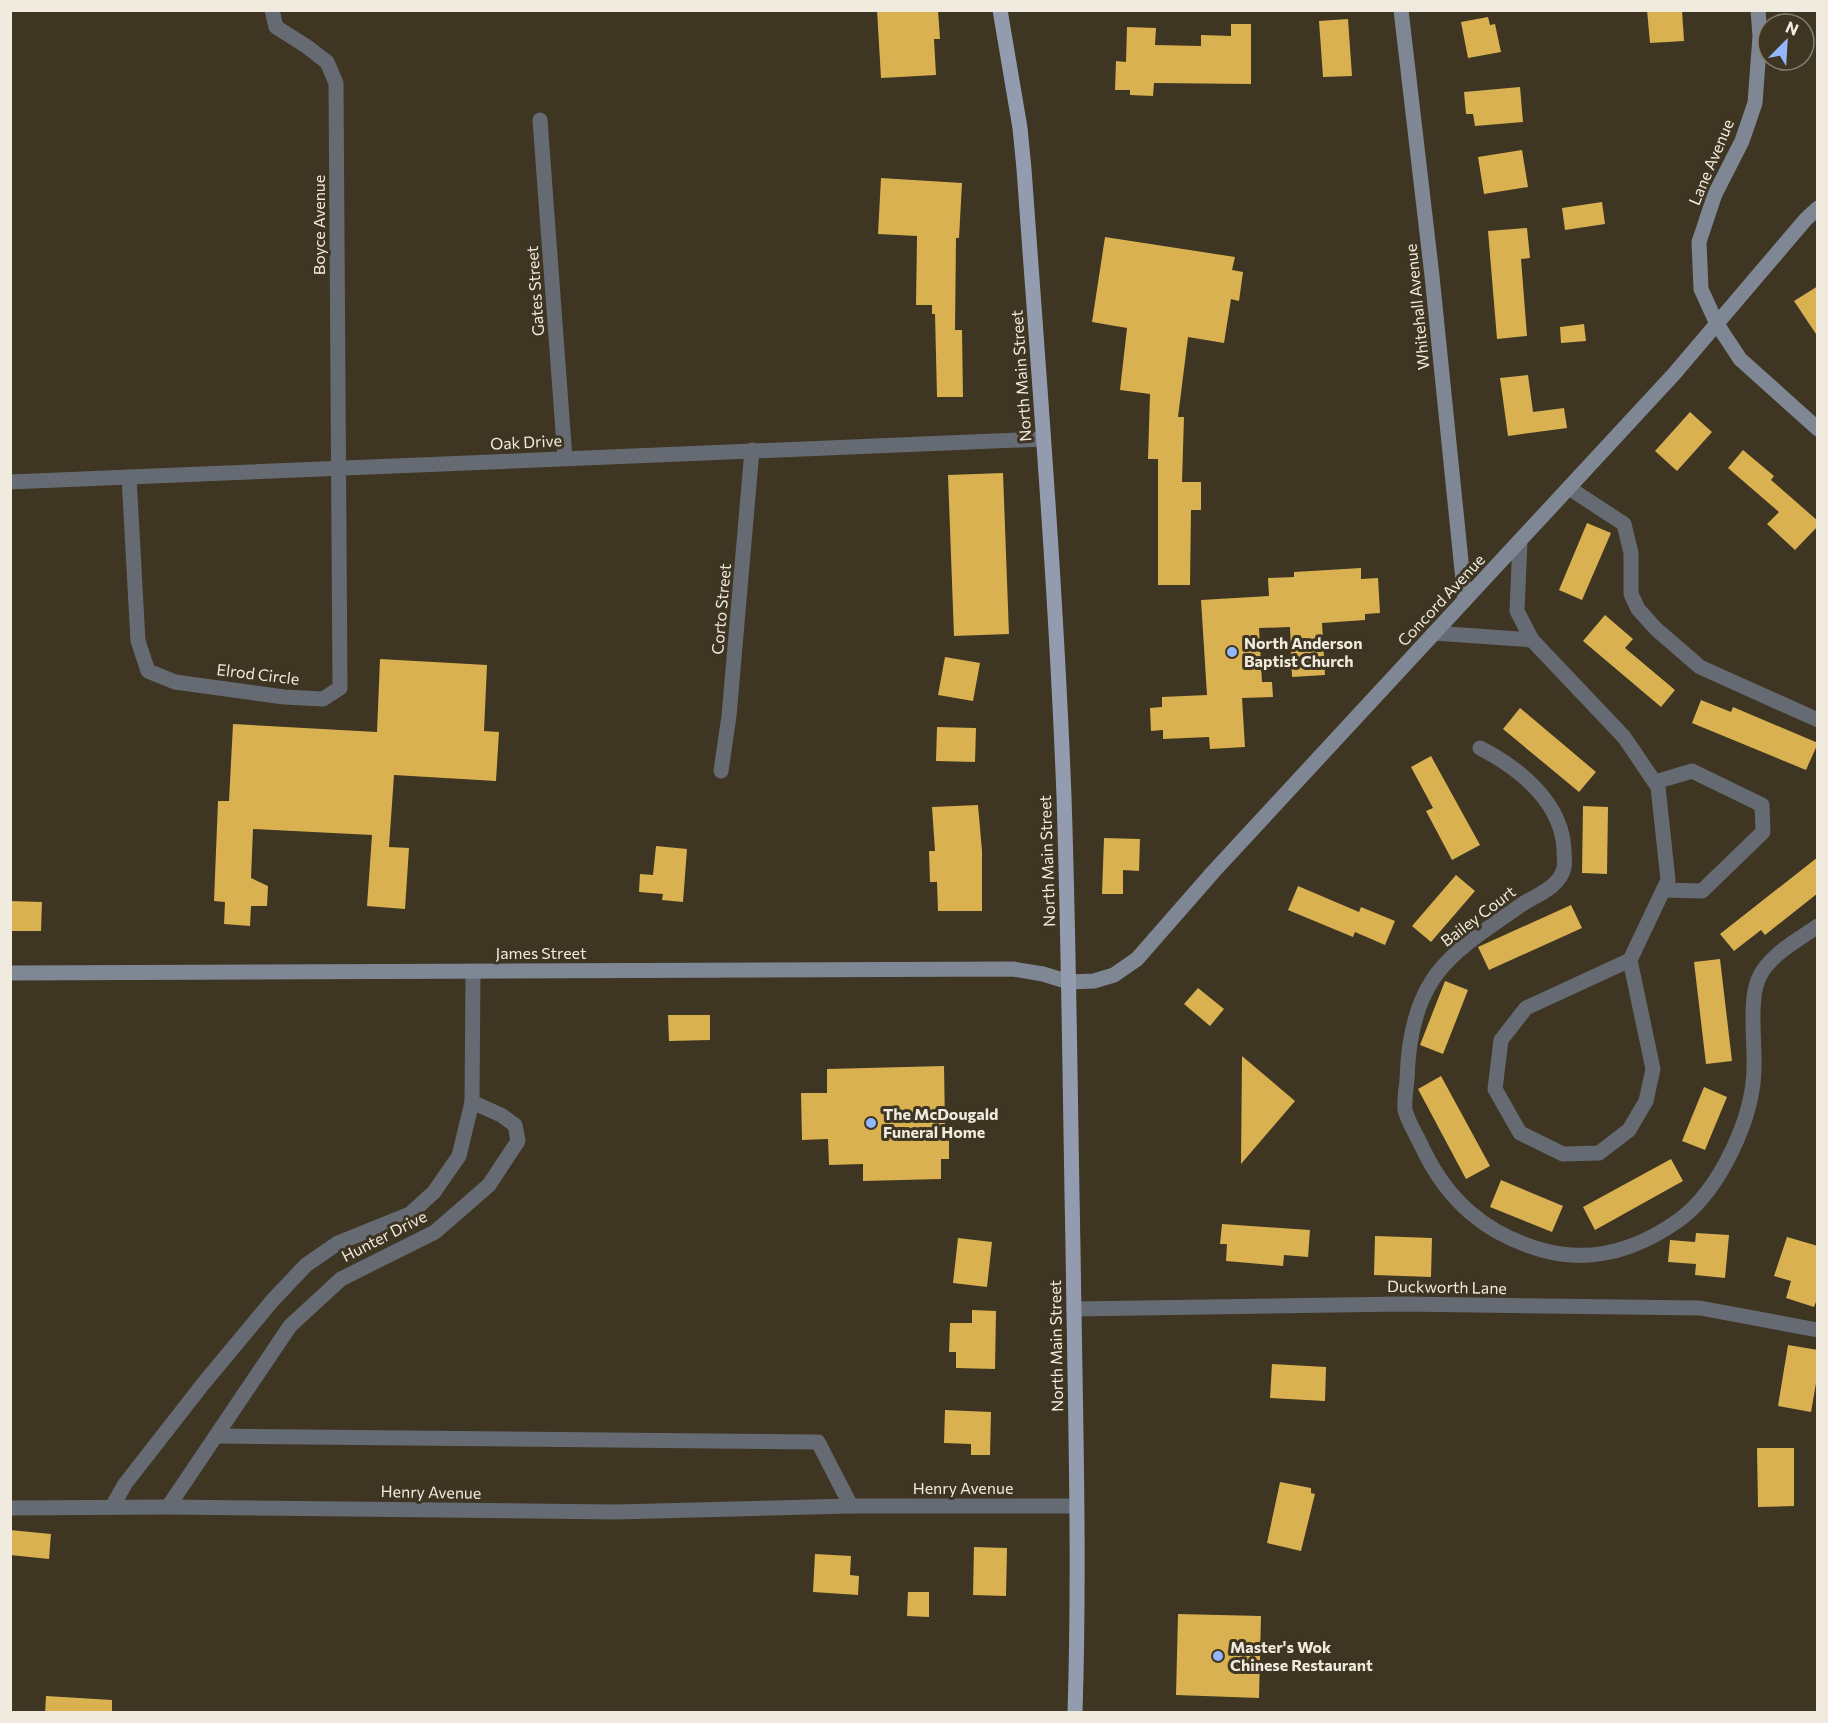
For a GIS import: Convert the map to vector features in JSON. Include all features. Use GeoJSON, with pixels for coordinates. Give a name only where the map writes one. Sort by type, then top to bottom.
{"type":"FeatureCollection","features":[{"type":"Feature","properties":{"kind":"main road","name":"North Main Street"},"geometry":{"type":"LineString","coordinates":[[1000,10],[1020,128],[1024,169],[1064,793],[1074,1309],[1077,1635],[1075,1713]]}},
{"type":"Feature","properties":{"kind":"street","name":"Boyce Avenue"},"geometry":{"type":"LineString","coordinates":[[272,10],[276,27],[327,62],[336,83],[339,469]]}},
{"type":"Feature","properties":{"kind":"street","name":"Whitehall Avenue"},"geometry":{"type":"LineString","coordinates":[[1401,10],[1432,276],[1465,600]]}},
{"type":"Feature","properties":{"kind":"street","name":"Lane Avenue"},"geometry":{"type":"LineString","coordinates":[[1758,10],[1760,36],[1755,103],[1742,141],[1715,194],[1699,242],[1701,289],[1718,324],[1740,359],[1818,429]]}},
{"type":"Feature","properties":{"kind":"street","name":"Gates Street"},"geometry":{"type":"LineString","coordinates":[[540,120],[565,458]]}},
{"type":"Feature","properties":{"kind":"street","name":"Concord Avenue"},"geometry":{"type":"LineString","coordinates":[[1069,982],[1094,981],[1114,975],[1137,959],[1214,871],[1718,324],[1806,219],[1818,208]]}},
{"type":"Feature","properties":{"kind":"street","name":"Oak Drive"},"geometry":{"type":"LineString","coordinates":[[10,482],[1043,439]]}},
{"type":"Feature","properties":{"kind":"street","name":"Corto Street"},"geometry":{"type":"LineString","coordinates":[[721,771],[729,717],[752,450]]}},
{"type":"Feature","properties":{"kind":"street","name":"Elrod Circle"},"geometry":{"type":"LineString","coordinates":[[129,477],[138,641],[148,671],[175,682],[284,697],[323,699],[340,688],[339,469]]}},
{"type":"Feature","properties":{"kind":"street"},"geometry":{"type":"LineString","coordinates":[[1569,488],[1624,524],[1631,553],[1631,594],[1638,609],[1677,649],[1700,667],[1818,720]]}},
{"type":"Feature","properties":{"kind":"street"},"geometry":{"type":"LineString","coordinates":[[1520,541],[1517,611],[1532,640],[1624,737],[1658,787],[1668,880],[1630,960],[1653,1069],[1646,1101],[1629,1130],[1599,1153],[1563,1154],[1520,1133],[1495,1089],[1501,1040],[1526,1008],[1630,960]]}},
{"type":"Feature","properties":{"kind":"street"},"geometry":{"type":"LineString","coordinates":[[1434,633],[1532,640]]}},
{"type":"Feature","properties":{"kind":"street","name":"Bailey Court"},"geometry":{"type":"LineString","coordinates":[[1480,748],[1520,773],[1554,810],[1564,841],[1564,869],[1549,890],[1532,898],[1446,962],[1429,987],[1415,1017],[1408,1056],[1405,1110],[1431,1166],[1457,1202],[1490,1227],[1519,1244],[1561,1254],[1600,1255],[1628,1247],[1653,1236],[1681,1218],[1711,1187],[1737,1142],[1754,1086],[1754,1021],[1758,980],[1768,964],[1818,926]]}},
{"type":"Feature","properties":{"kind":"street"},"geometry":{"type":"LineString","coordinates":[[1655,782],[1692,771],[1762,805],[1762,832],[1702,891],[1664,890]]}},
{"type":"Feature","properties":{"kind":"street","name":"James Street"},"geometry":{"type":"LineString","coordinates":[[10,973],[1013,969],[1043,974],[1069,982]]}},
{"type":"Feature","properties":{"kind":"street","name":"Hunter Drive"},"geometry":{"type":"LineString","coordinates":[[112,1507],[125,1484],[203,1384],[272,1301],[306,1265],[338,1243],[410,1214],[434,1192],[459,1156],[472,1102],[473,971]]}},
{"type":"Feature","properties":{"kind":"street","name":"Hunter Drive"},"geometry":{"type":"LineString","coordinates":[[168,1507],[290,1326],[341,1279],[435,1233],[489,1185],[518,1141],[515,1125],[501,1115],[472,1102]]}},
{"type":"Feature","properties":{"kind":"street","name":"Duckworth Lane"},"geometry":{"type":"LineString","coordinates":[[1074,1309],[1403,1304],[1700,1308],[1818,1330]]}},
{"type":"Feature","properties":{"kind":"street"},"geometry":{"type":"LineString","coordinates":[[216,1436],[818,1442],[851,1506]]}},
{"type":"Feature","properties":{"kind":"street","name":"Henry Avenue"},"geometry":{"type":"LineString","coordinates":[[10,1508],[168,1507],[616,1512],[851,1506],[1076,1506]]}},
{"type":"Feature","properties":{"kind":"building"},"geometry":{"type":"Polygon","coordinates":[[[877,10],[938,10],[940,39],[934,39],[936,75],[881,78],[877,10]]]}},
{"type":"Feature","properties":{"kind":"building"},"geometry":{"type":"Polygon","coordinates":[[[1647,10],[1682,10],[1684,41],[1650,43],[1647,10]]]}},
{"type":"Feature","properties":{"kind":"building"},"geometry":{"type":"Polygon","coordinates":[[[1488,17],[1490,25],[1495,24],[1501,52],[1468,58],[1461,22],[1488,17]]]}},
{"type":"Feature","properties":{"kind":"building"},"geometry":{"type":"Polygon","coordinates":[[[1348,19],[1352,76],[1323,77],[1319,21],[1348,19]]]}},
{"type":"Feature","properties":{"kind":"building"},"geometry":{"type":"Polygon","coordinates":[[[1231,24],[1251,24],[1251,84],[1154,83],[1153,96],[1130,95],[1130,90],[1115,90],[1116,61],[1126,62],[1127,27],[1156,28],[1155,45],[1201,46],[1201,35],[1231,36],[1231,24]]]}},
{"type":"Feature","properties":{"kind":"building"},"geometry":{"type":"Polygon","coordinates":[[[1520,87],[1523,122],[1475,126],[1473,114],[1466,114],[1464,92],[1520,87]]]}},
{"type":"Feature","properties":{"kind":"building"},"geometry":{"type":"Polygon","coordinates":[[[1522,150],[1528,187],[1484,194],[1478,157],[1522,150]]]}},
{"type":"Feature","properties":{"kind":"building"},"geometry":{"type":"Polygon","coordinates":[[[881,178],[962,183],[959,238],[956,238],[955,330],[962,330],[963,397],[937,397],[935,314],[932,314],[932,305],[916,305],[917,236],[878,234],[881,178]]]}},
{"type":"Feature","properties":{"kind":"building"},"geometry":{"type":"Polygon","coordinates":[[[1602,202],[1605,224],[1565,230],[1562,208],[1602,202]]]}},
{"type":"Feature","properties":{"kind":"building"},"geometry":{"type":"Polygon","coordinates":[[[1527,228],[1530,258],[1521,259],[1527,336],[1497,339],[1488,231],[1527,228]]]}},
{"type":"Feature","properties":{"kind":"building"},"geometry":{"type":"Polygon","coordinates":[[[1105,237],[1235,257],[1232,270],[1243,272],[1239,301],[1231,299],[1224,343],[1188,337],[1178,417],[1184,417],[1182,482],[1201,482],[1201,510],[1191,510],[1190,585],[1158,585],[1158,459],[1148,459],[1150,394],[1120,390],[1127,328],[1092,322],[1105,237]]]}},
{"type":"Feature","properties":{"kind":"building"},"geometry":{"type":"Polygon","coordinates":[[[1818,286],[1818,337],[1794,301],[1818,286]]]}},
{"type":"Feature","properties":{"kind":"building"},"geometry":{"type":"Polygon","coordinates":[[[1584,324],[1586,341],[1561,343],[1560,327],[1584,324]]]}},
{"type":"Feature","properties":{"kind":"building"},"geometry":{"type":"Polygon","coordinates":[[[1528,375],[1533,412],[1564,408],[1567,428],[1508,436],[1500,378],[1528,375]]]}},
{"type":"Feature","properties":{"kind":"building"},"geometry":{"type":"Polygon","coordinates":[[[1690,412],[1712,432],[1677,471],[1655,451],[1690,412]]]}},
{"type":"Feature","properties":{"kind":"building"},"geometry":{"type":"Polygon","coordinates":[[[1743,450],[1774,476],[1771,480],[1818,521],[1818,526],[1795,550],[1767,524],[1779,512],[1728,468],[1743,450]]]}},
{"type":"Feature","properties":{"kind":"building"},"geometry":{"type":"Polygon","coordinates":[[[1003,473],[1009,634],[954,636],[948,475],[1003,473]]]}},
{"type":"Feature","properties":{"kind":"building"},"geometry":{"type":"Polygon","coordinates":[[[1587,523],[1611,533],[1582,600],[1559,590],[1587,523]]]}},
{"type":"Feature","properties":{"kind":"building","name":"North Anderson Baptist Church"},"geometry":{"type":"Polygon","coordinates":[[[1361,568],[1361,579],[1378,578],[1380,613],[1365,614],[1365,620],[1322,623],[1325,675],[1292,677],[1290,627],[1259,628],[1262,682],[1272,682],[1273,697],[1242,698],[1245,747],[1210,749],[1209,737],[1163,739],[1163,730],[1151,731],[1150,708],[1162,707],[1162,697],[1207,695],[1201,600],[1269,596],[1268,578],[1294,577],[1294,572],[1361,568]]]}},
{"type":"Feature","properties":{"kind":"building"},"geometry":{"type":"Polygon","coordinates":[[[1605,615],[1633,639],[1625,648],[1675,690],[1661,707],[1583,641],[1605,615]]]}},
{"type":"Feature","properties":{"kind":"building"},"geometry":{"type":"Polygon","coordinates":[[[945,657],[980,663],[973,701],[938,695],[945,657]]]}},
{"type":"Feature","properties":{"kind":"building"},"geometry":{"type":"Polygon","coordinates":[[[380,659],[487,665],[484,731],[499,732],[496,781],[394,775],[389,847],[409,848],[405,909],[367,906],[372,835],[253,829],[251,878],[268,886],[267,906],[251,906],[250,926],[224,924],[225,902],[214,901],[218,801],[229,801],[233,724],[377,732],[380,659]]]}},
{"type":"Feature","properties":{"kind":"building"},"geometry":{"type":"Polygon","coordinates":[[[1701,700],[1731,712],[1733,707],[1818,743],[1806,770],[1692,723],[1701,700]]]}},
{"type":"Feature","properties":{"kind":"building"},"geometry":{"type":"Polygon","coordinates":[[[1520,708],[1596,772],[1579,792],[1503,729],[1520,708]]]}},
{"type":"Feature","properties":{"kind":"building"},"geometry":{"type":"Polygon","coordinates":[[[937,727],[976,728],[975,762],[936,761],[937,727]]]}},
{"type":"Feature","properties":{"kind":"building"},"geometry":{"type":"Polygon","coordinates":[[[1431,756],[1480,845],[1452,860],[1426,811],[1433,808],[1411,767],[1431,756]]]}},
{"type":"Feature","properties":{"kind":"building"},"geometry":{"type":"Polygon","coordinates":[[[978,805],[982,851],[982,911],[938,911],[937,882],[930,882],[929,851],[935,851],[932,807],[978,805]]]}},
{"type":"Feature","properties":{"kind":"building"},"geometry":{"type":"Polygon","coordinates":[[[1583,806],[1608,807],[1607,874],[1582,873],[1583,806]]]}},
{"type":"Feature","properties":{"kind":"building"},"geometry":{"type":"Polygon","coordinates":[[[1104,838],[1140,839],[1139,871],[1123,870],[1123,894],[1102,894],[1104,838]]]}},
{"type":"Feature","properties":{"kind":"building"},"geometry":{"type":"Polygon","coordinates":[[[656,846],[687,849],[683,902],[662,900],[663,894],[639,892],[640,874],[653,875],[656,846]]]}},
{"type":"Feature","properties":{"kind":"building"},"geometry":{"type":"Polygon","coordinates":[[[1818,857],[1818,893],[1765,935],[1761,930],[1734,951],[1720,934],[1818,857]]]}},
{"type":"Feature","properties":{"kind":"building"},"geometry":{"type":"Polygon","coordinates":[[[1456,875],[1475,891],[1431,942],[1412,926],[1456,875]]]}},
{"type":"Feature","properties":{"kind":"building"},"geometry":{"type":"Polygon","coordinates":[[[1298,886],[1359,912],[1361,907],[1395,921],[1385,945],[1355,932],[1353,937],[1288,910],[1298,886]]]}},
{"type":"Feature","properties":{"kind":"building"},"geometry":{"type":"Polygon","coordinates":[[[10,901],[42,902],[41,931],[10,931],[10,901]]]}},
{"type":"Feature","properties":{"kind":"building"},"geometry":{"type":"Polygon","coordinates":[[[1571,905],[1582,928],[1489,970],[1478,947],[1571,905]]]}},
{"type":"Feature","properties":{"kind":"building"},"geometry":{"type":"Polygon","coordinates":[[[1720,959],[1732,1061],[1706,1064],[1694,962],[1720,959]]]}},
{"type":"Feature","properties":{"kind":"building"},"geometry":{"type":"Polygon","coordinates":[[[1445,981],[1468,990],[1443,1054],[1420,1045],[1445,981]]]}},
{"type":"Feature","properties":{"kind":"building"},"geometry":{"type":"Polygon","coordinates":[[[1198,988],[1224,1009],[1210,1026],[1184,1004],[1198,988]]]}},
{"type":"Feature","properties":{"kind":"building"},"geometry":{"type":"Polygon","coordinates":[[[668,1015],[710,1015],[710,1040],[669,1041],[668,1015]]]}},
{"type":"Feature","properties":{"kind":"building"},"geometry":{"type":"Polygon","coordinates":[[[1242,1056],[1295,1101],[1241,1164],[1242,1056]]]}},
{"type":"Feature","properties":{"kind":"building","name":"The McDougald Funeral Home"},"geometry":{"type":"Polygon","coordinates":[[[944,1066],[945,1125],[949,1125],[949,1159],[941,1159],[941,1179],[863,1181],[863,1164],[829,1165],[828,1139],[802,1140],[801,1093],[827,1093],[827,1069],[944,1066]]]}},
{"type":"Feature","properties":{"kind":"building"},"geometry":{"type":"Polygon","coordinates":[[[1441,1076],[1490,1166],[1466,1179],[1418,1089],[1441,1076]]]}},
{"type":"Feature","properties":{"kind":"building"},"geometry":{"type":"Polygon","coordinates":[[[1704,1087],[1727,1097],[1705,1150],[1682,1141],[1704,1087]]]}},
{"type":"Feature","properties":{"kind":"building"},"geometry":{"type":"Polygon","coordinates":[[[1671,1159],[1683,1181],[1595,1230],[1583,1207],[1671,1159]]]}},
{"type":"Feature","properties":{"kind":"building"},"geometry":{"type":"Polygon","coordinates":[[[1501,1180],[1563,1206],[1552,1232],[1490,1207],[1501,1180]]]}},
{"type":"Feature","properties":{"kind":"building"},"geometry":{"type":"Polygon","coordinates":[[[1222,1224],[1310,1230],[1308,1257],[1284,1255],[1283,1266],[1226,1261],[1227,1244],[1220,1244],[1222,1224]]]}},
{"type":"Feature","properties":{"kind":"building"},"geometry":{"type":"Polygon","coordinates":[[[1696,1233],[1729,1235],[1725,1278],[1695,1275],[1696,1264],[1668,1262],[1670,1240],[1695,1242],[1696,1233]]]}},
{"type":"Feature","properties":{"kind":"building"},"geometry":{"type":"Polygon","coordinates":[[[1375,1236],[1432,1238],[1431,1277],[1374,1275],[1375,1236]]]}},
{"type":"Feature","properties":{"kind":"building"},"geometry":{"type":"Polygon","coordinates":[[[1787,1237],[1818,1246],[1818,1297],[1814,1307],[1786,1298],[1791,1281],[1774,1276],[1787,1237]]]}},
{"type":"Feature","properties":{"kind":"building"},"geometry":{"type":"Polygon","coordinates":[[[958,1238],[992,1242],[987,1287],[953,1283],[958,1238]]]}},
{"type":"Feature","properties":{"kind":"building"},"geometry":{"type":"Polygon","coordinates":[[[972,1310],[996,1311],[995,1369],[956,1368],[956,1352],[949,1352],[950,1323],[972,1323],[972,1310]]]}},
{"type":"Feature","properties":{"kind":"building"},"geometry":{"type":"Polygon","coordinates":[[[1788,1345],[1818,1350],[1818,1372],[1811,1412],[1778,1406],[1788,1345]]]}},
{"type":"Feature","properties":{"kind":"building"},"geometry":{"type":"Polygon","coordinates":[[[1272,1364],[1326,1367],[1325,1401],[1270,1398],[1272,1364]]]}},
{"type":"Feature","properties":{"kind":"building"},"geometry":{"type":"Polygon","coordinates":[[[945,1410],[991,1412],[990,1455],[971,1455],[971,1444],[944,1443],[945,1410]]]}},
{"type":"Feature","properties":{"kind":"building"},"geometry":{"type":"Polygon","coordinates":[[[1757,1448],[1794,1448],[1794,1506],[1758,1507],[1757,1448]]]}},
{"type":"Feature","properties":{"kind":"building"},"geometry":{"type":"Polygon","coordinates":[[[1280,1482],[1311,1488],[1311,1493],[1315,1494],[1301,1551],[1267,1543],[1280,1482]]]}},
{"type":"Feature","properties":{"kind":"building"},"geometry":{"type":"Polygon","coordinates":[[[10,1530],[51,1534],[49,1559],[10,1555],[10,1530]]]}},
{"type":"Feature","properties":{"kind":"building"},"geometry":{"type":"Polygon","coordinates":[[[974,1547],[1007,1548],[1006,1596],[973,1595],[974,1547]]]}},
{"type":"Feature","properties":{"kind":"building"},"geometry":{"type":"Polygon","coordinates":[[[815,1554],[851,1556],[850,1575],[859,1576],[858,1595],[813,1592],[815,1554]]]}},
{"type":"Feature","properties":{"kind":"building"},"geometry":{"type":"Polygon","coordinates":[[[908,1592],[929,1592],[929,1617],[907,1616],[908,1592]]]}},
{"type":"Feature","properties":{"kind":"building","name":"Master's Wok Chinese Restaurant"},"geometry":{"type":"Polygon","coordinates":[[[1178,1614],[1261,1616],[1259,1698],[1176,1695],[1178,1614]]]}},
{"type":"Feature","properties":{"kind":"building"},"geometry":{"type":"Polygon","coordinates":[[[46,1696],[112,1700],[112,1713],[45,1713],[46,1696]]]}},
{"type":"Feature","properties":{"kind":"place","name":"North Anderson Baptist Church"},"geometry":{"type":"Point","coordinates":[1232,652]}},
{"type":"Feature","properties":{"kind":"place","name":"The McDougald Funeral Home"},"geometry":{"type":"Point","coordinates":[871,1123]}},
{"type":"Feature","properties":{"kind":"place","name":"Master's Wok Chinese Restaurant"},"geometry":{"type":"Point","coordinates":[1218,1656]}}]}
